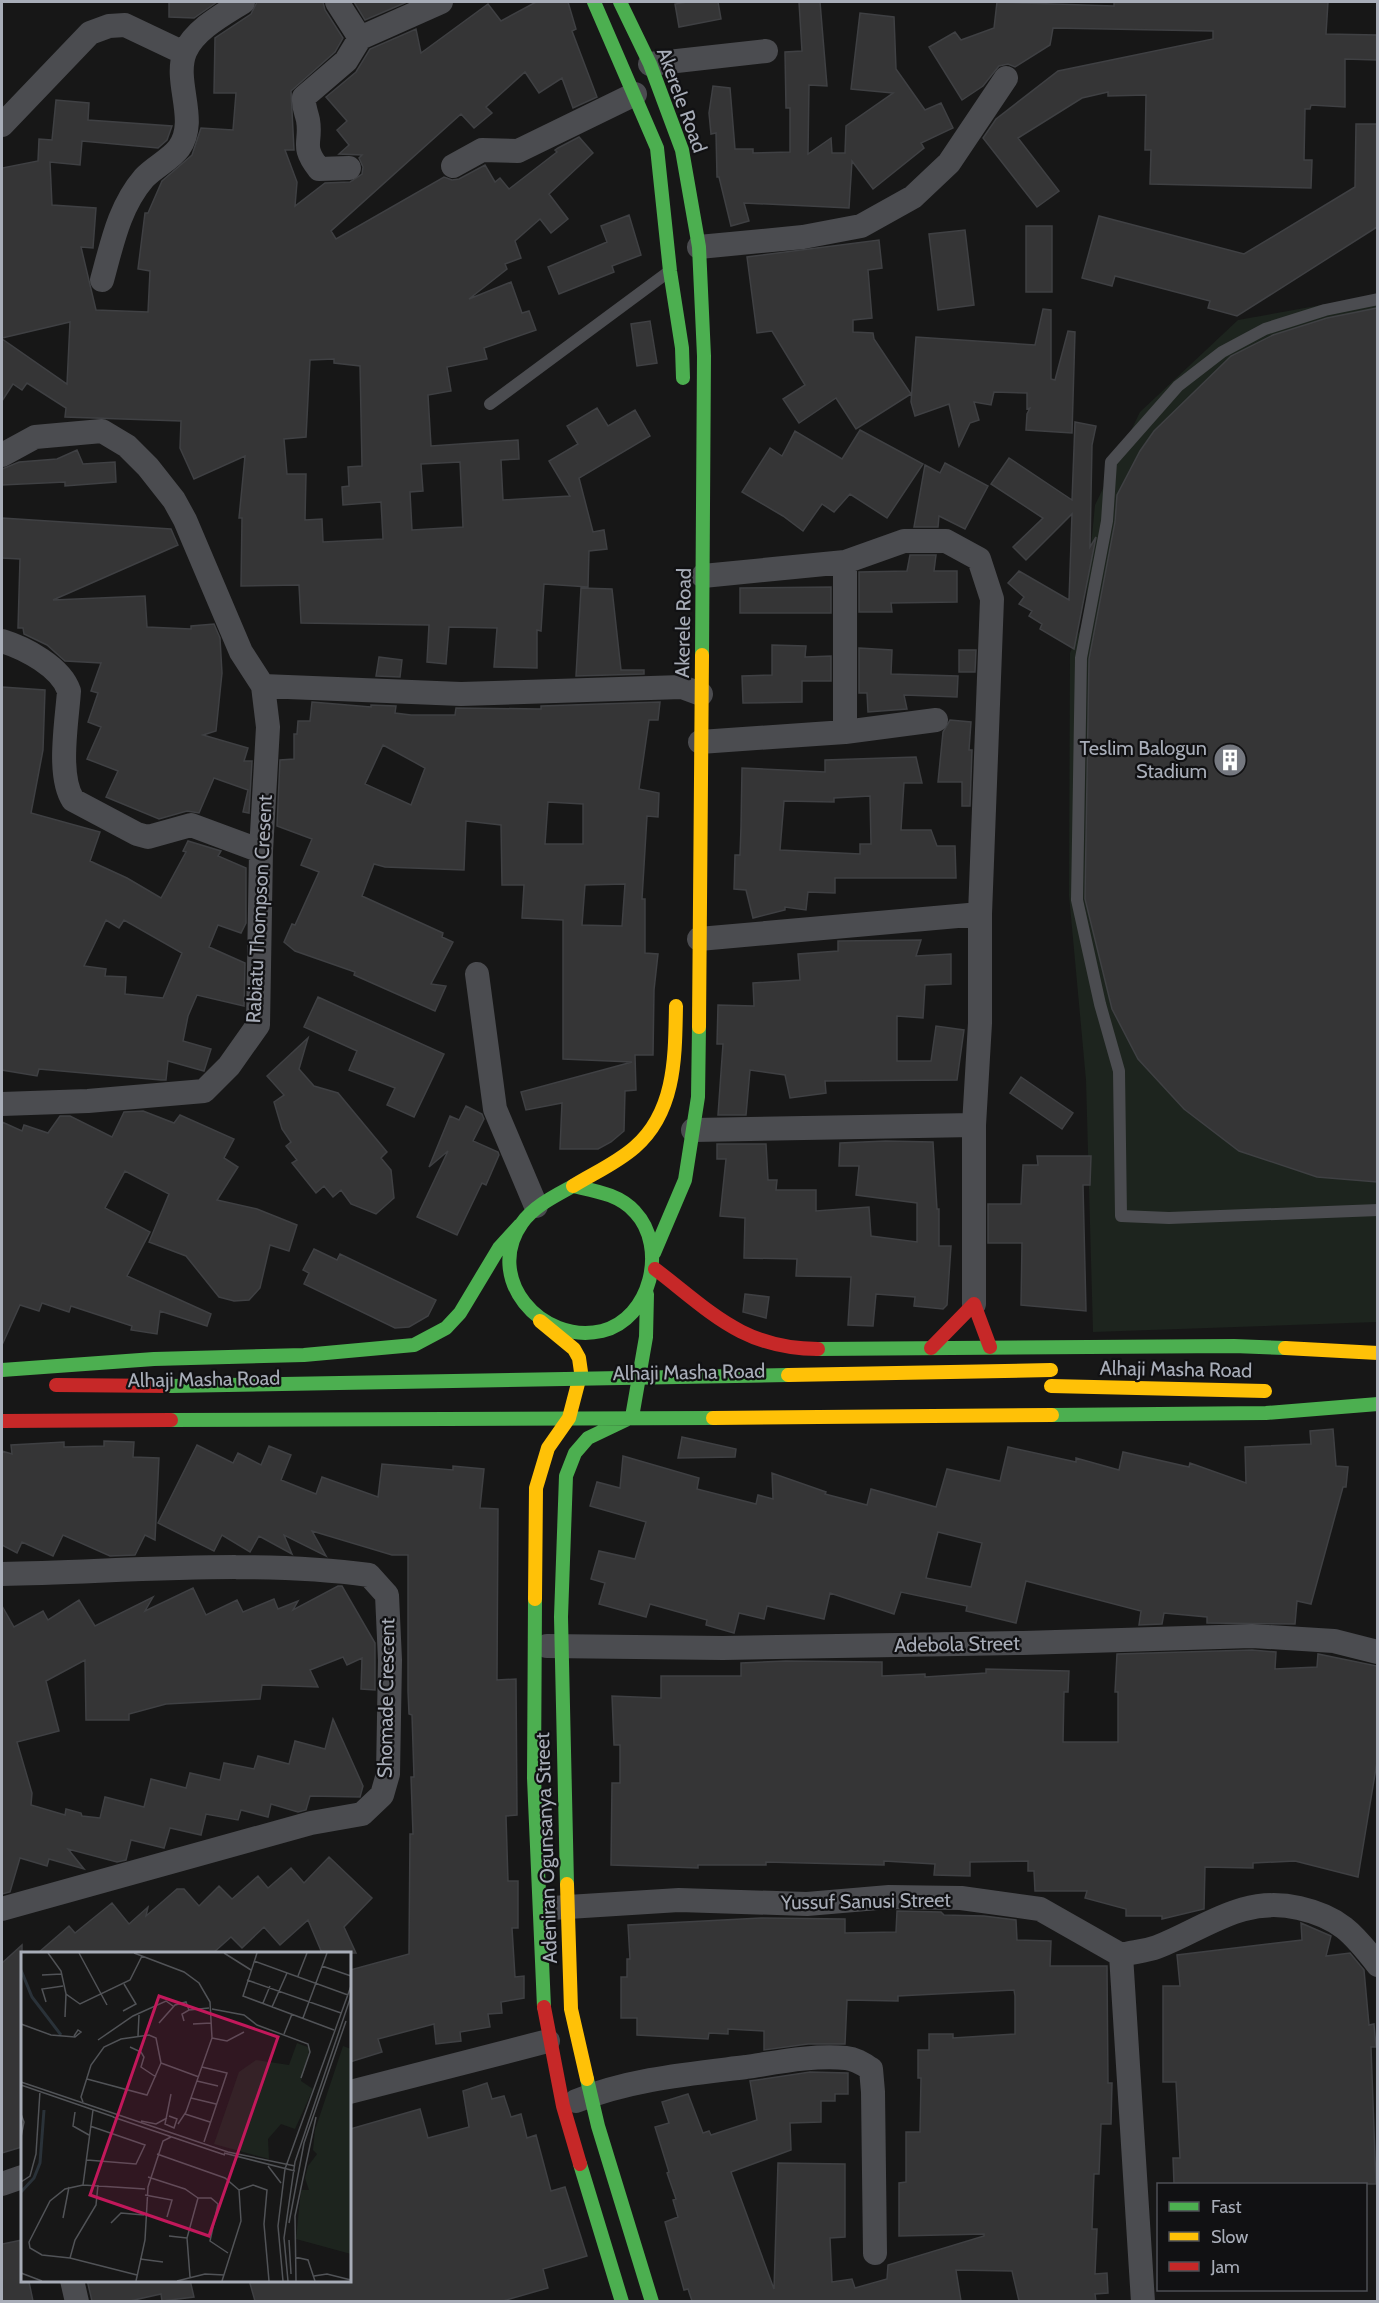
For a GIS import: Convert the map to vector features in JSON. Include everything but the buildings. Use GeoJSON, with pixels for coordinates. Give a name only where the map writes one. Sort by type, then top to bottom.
{"type":"FeatureCollection","features":[{"type":"Feature","properties":{"kind":"street"},"geometry":{"type":"LineString","coordinates":[[102,279],[119,219],[128,202],[144,178],[179,148],[186,132],[184,53],[196,37],[243,2]]}},
{"type":"Feature","properties":{"kind":"street"},"geometry":{"type":"LineString","coordinates":[[337,2],[360,38]]}},
{"type":"Feature","properties":{"kind":"street"},"geometry":{"type":"LineString","coordinates":[[349,168],[319,169],[313,161],[306,148],[308,120],[303,108],[304,97],[346,62],[360,38],[441,2]]}},
{"type":"Feature","properties":{"kind":"street"},"geometry":{"type":"LineString","coordinates":[[594,2],[657,148],[670,271],[682,348],[683,393]]}},
{"type":"Feature","properties":{"kind":"street","name":"Akerele Road"},"geometry":{"type":"LineString","coordinates":[[620,2],[650,64],[682,150],[699,247],[705,428],[703,576],[687,689],[699,742],[698,1097],[685,1180],[654,1253]]}},
{"type":"Feature","properties":{"kind":"street"},"geometry":{"type":"LineString","coordinates":[[2,125],[90,33],[109,26],[125,25],[184,53]]}},
{"type":"Feature","properties":{"kind":"street"},"geometry":{"type":"LineString","coordinates":[[650,64],[766,51]]}},
{"type":"Feature","properties":{"kind":"street"},"geometry":{"type":"LineString","coordinates":[[699,247],[803,237],[861,226],[913,197],[949,163],[1006,78]]}},
{"type":"Feature","properties":{"kind":"street"},"geometry":{"type":"LineString","coordinates":[[453,166],[482,150],[518,152],[635,94]]}},
{"type":"Feature","properties":{"kind":"street","name":"Rabiatu Thompson Cresent"},"geometry":{"type":"LineString","coordinates":[[2,455],[36,437],[102,431],[127,446],[174,500],[241,652],[263,686],[268,727],[261,851],[258,1025],[229,1066],[204,1091],[2,1104]]}},
{"type":"Feature","properties":{"kind":"street"},"geometry":{"type":"LineString","coordinates":[[703,576],[845,562],[904,541],[946,541],[979,559],[992,599],[992,665],[980,914],[980,1023],[974,1125],[974,1304],[990,1347]]}},
{"type":"Feature","properties":{"kind":"street"},"geometry":{"type":"LineString","coordinates":[[845,562],[845,732]]}},
{"type":"Feature","properties":{"kind":"street"},"geometry":{"type":"LineString","coordinates":[[2,641],[12,644],[57,671],[65,680],[69,691],[64,774],[67,791],[74,800],[137,834],[148,837],[191,825],[261,851]]}},
{"type":"Feature","properties":{"kind":"street"},"geometry":{"type":"LineString","coordinates":[[263,686],[461,694],[687,689]]}},
{"type":"Feature","properties":{"kind":"street"},"geometry":{"type":"LineString","coordinates":[[699,742],[845,732],[936,720]]}},
{"type":"Feature","properties":{"kind":"street"},"geometry":{"type":"LineString","coordinates":[[699,939],[980,914]]}},
{"type":"Feature","properties":{"kind":"street"},"geometry":{"type":"LineString","coordinates":[[477,974],[495,1109],[536,1206]]}},
{"type":"Feature","properties":{"kind":"street"},"geometry":{"type":"LineString","coordinates":[[2,1370],[154,1359],[304,1355],[414,1345],[446,1328],[460,1313],[499,1248],[536,1206],[635,1147],[656,1125],[675,1077],[677,987]]}},
{"type":"Feature","properties":{"kind":"street"},"geometry":{"type":"LineString","coordinates":[[693,1130],[974,1125]]}},
{"type":"Feature","properties":{"kind":"street"},"geometry":{"type":"LineString","coordinates":[[573,1186],[613,1196],[633,1210],[647,1229],[654,1253],[655,1269],[647,1294],[646,1337],[632,1417]]}},
{"type":"Feature","properties":{"kind":"street"},"geometry":{"type":"LineString","coordinates":[[520,1225],[511,1250],[511,1277],[521,1302],[574,1349],[579,1358],[581,1372],[569,1418]]}},
{"type":"Feature","properties":{"kind":"street"},"geometry":{"type":"LineString","coordinates":[[655,1269],[693,1298],[710,1315],[750,1337],[800,1349],[1234,1346],[1377,1354]]}},
{"type":"Feature","properties":{"kind":"street"},"geometry":{"type":"LineString","coordinates":[[540,1321],[562,1331],[579,1333],[612,1328],[632,1314],[647,1294]]}},
{"type":"Feature","properties":{"kind":"street"},"geometry":{"type":"LineString","coordinates":[[931,1348],[974,1304]]}},
{"type":"Feature","properties":{"kind":"street"},"geometry":{"type":"LineString","coordinates":[[1289,1362],[1377,1354]]}},
{"type":"Feature","properties":{"kind":"street","name":"Alhaji Masha Road"},"geometry":{"type":"LineString","coordinates":[[124,1400],[171,1393],[1056,1370]]}},
{"type":"Feature","properties":{"kind":"street","name":"Alhaji Masha Road"},"geometry":{"type":"LineString","coordinates":[[47,1385],[171,1393],[599,1393]]}},
{"type":"Feature","properties":{"kind":"street","name":"Alhaji Masha Road"},"geometry":{"type":"LineString","coordinates":[[1045,1386],[1275,1391]]}},
{"type":"Feature","properties":{"kind":"street","name":"Alhaji Masha Road"},"geometry":{"type":"LineString","coordinates":[[623,1392],[647,1392]]}},
{"type":"Feature","properties":{"kind":"street"},"geometry":{"type":"LineString","coordinates":[[1309,1395],[1377,1403]]}},
{"type":"Feature","properties":{"kind":"street"},"geometry":{"type":"LineString","coordinates":[[2,1421],[1266,1413],[1377,1403]]}},
{"type":"Feature","properties":{"kind":"street","name":"Adeniran Ogunsanya Street"},"geometry":{"type":"LineString","coordinates":[[632,1417],[588,1438],[579,1446],[570,1461],[565,1485],[561,1617],[567,1907],[571,2009],[590,2095],[652,2301]]}},
{"type":"Feature","properties":{"kind":"street","name":"Adeniran Ogunsanya Street"},"geometry":{"type":"LineString","coordinates":[[569,1418],[548,1448],[536,1488],[534,1778],[544,2016],[563,2106],[621,2301]]}},
{"type":"Feature","properties":{"kind":"street","name":"Shomade Crescent"},"geometry":{"type":"LineString","coordinates":[[2,1574],[241,1568],[334,1570],[369,1575],[387,1595],[390,1660],[388,1774],[382,1795],[362,1814],[311,1823],[2,1908]]}},
{"type":"Feature","properties":{"kind":"street","name":"Adebola Street"},"geometry":{"type":"LineString","coordinates":[[536,1646],[723,1648],[1023,1643],[1252,1636],[1334,1641],[1377,1652]]}},
{"type":"Feature","properties":{"kind":"street","name":"Yussuf Sanusi Street"},"geometry":{"type":"LineString","coordinates":[[538,1909],[678,1900],[807,1904],[889,1897],[961,1898],[1040,1910],[1121,1954]]}},
{"type":"Feature","properties":{"kind":"street"},"geometry":{"type":"LineString","coordinates":[[1143,2301],[1121,1954],[1156,1947],[1237,1910],[1262,1904],[1287,1905],[1325,1914],[1357,1937],[1377,1965]]}},
{"type":"Feature","properties":{"kind":"street"},"geometry":{"type":"LineString","coordinates":[[351,2092],[548,2041]]}},
{"type":"Feature","properties":{"kind":"street"},"geometry":{"type":"LineString","coordinates":[[563,2106],[590,2095],[644,2081],[809,2059],[849,2058],[861,2062],[871,2069],[873,2092],[875,2253]]}},
{"type":"Feature","properties":{"kind":"street"},"geometry":{"type":"LineString","coordinates":[[2,2184],[21,2177]]}},
{"type":"Feature","properties":{"kind":"street"},"geometry":{"type":"LineString","coordinates":[[72,2282],[77,2301]]}},
{"type":"Feature","properties":{"kind":"lane"},"geometry":{"type":"LineString","coordinates":[[490,404],[670,271]]}},
{"type":"Feature","properties":{"kind":"lane"},"geometry":{"type":"LineString","coordinates":[[1377,299],[1325,310],[1265,329],[1222,351],[1178,386],[1111,462],[1107,521],[1081,658],[1077,836],[1077,900],[1100,1005],[1119,1071],[1121,1216],[1169,1218],[1377,1210]]}},
{"type":"Feature","properties":{"kind":"shaded area","name":"Teslim Balogun Stadium"},"geometry":{"type":"Polygon","coordinates":[[[1377,295],[1377,1322],[1093,1332],[1086,1080],[1069,895],[1070,653],[1084,620],[1095,505],[1140,412],[1238,320],[1377,295]]]}},
{"type":"Feature","properties":{"kind":"traffic: fast"},"geometry":{"type":"LineString","coordinates":[[594,2],[657,148],[670,271],[682,348],[683,378]]}},
{"type":"Feature","properties":{"kind":"traffic: fast"},"geometry":{"type":"LineString","coordinates":[[620,2],[650,64],[682,150],[699,247],[704,356],[702,655]]}},
{"type":"Feature","properties":{"kind":"traffic: fast"},"geometry":{"type":"LineString","coordinates":[[654,1253],[685,1180],[698,1097],[699,1027]]}},
{"type":"Feature","properties":{"kind":"traffic: fast"},"geometry":{"type":"LineString","coordinates":[[573,1186],[606,1194],[629,1206],[645,1227],[651,1244],[652,1262],[643,1297],[619,1324],[602,1331],[579,1333],[558,1328],[540,1317],[524,1303],[514,1285],[509,1265],[512,1244],[522,1223],[539,1206],[573,1186]]}},
{"type":"Feature","properties":{"kind":"traffic: fast"},"geometry":{"type":"LineString","coordinates":[[2,1370],[154,1359],[304,1355],[414,1345],[446,1328],[460,1313],[499,1248],[520,1225]]}},
{"type":"Feature","properties":{"kind":"traffic: fast"},"geometry":{"type":"LineString","coordinates":[[567,1884],[561,1617],[566,1476],[575,1453],[588,1438],[632,1417],[646,1337],[647,1294]]}},
{"type":"Feature","properties":{"kind":"traffic: fast"},"geometry":{"type":"LineString","coordinates":[[818,1349],[1234,1346],[1285,1348]]}},
{"type":"Feature","properties":{"kind":"traffic: fast"},"geometry":{"type":"LineString","coordinates":[[171,1386],[788,1375]]}},
{"type":"Feature","properties":{"kind":"traffic: fast"},"geometry":{"type":"LineString","coordinates":[[1052,1415],[1266,1413],[1378,1404]]}},
{"type":"Feature","properties":{"kind":"traffic: fast"},"geometry":{"type":"LineString","coordinates":[[171,1420],[713,1418]]}},
{"type":"Feature","properties":{"kind":"traffic: fast"},"geometry":{"type":"LineString","coordinates":[[535,1599],[534,1778],[544,2007]]}},
{"type":"Feature","properties":{"kind":"traffic: fast"},"geometry":{"type":"LineString","coordinates":[[587,2079],[598,2126],[652,2302]]}},
{"type":"Feature","properties":{"kind":"traffic: fast"},"geometry":{"type":"LineString","coordinates":[[580,2164],[622,2302]]}},
{"type":"Feature","properties":{"kind":"traffic: slow"},"geometry":{"type":"LineString","coordinates":[[699,1027],[702,655]]}},
{"type":"Feature","properties":{"kind":"traffic: slow"},"geometry":{"type":"LineString","coordinates":[[573,1186],[628,1153],[648,1133],[659,1117],[666,1100],[673,1063],[676,1006]]}},
{"type":"Feature","properties":{"kind":"traffic: slow"},"geometry":{"type":"LineString","coordinates":[[535,1599],[536,1488],[548,1448],[569,1418],[581,1372],[579,1358],[574,1349],[540,1321]]}},
{"type":"Feature","properties":{"kind":"traffic: slow"},"geometry":{"type":"LineString","coordinates":[[1285,1348],[1378,1353]]}},
{"type":"Feature","properties":{"kind":"traffic: slow"},"geometry":{"type":"LineString","coordinates":[[788,1375],[1051,1370]]}},
{"type":"Feature","properties":{"kind":"traffic: slow"},"geometry":{"type":"LineString","coordinates":[[1051,1386],[1265,1391]]}},
{"type":"Feature","properties":{"kind":"traffic: slow"},"geometry":{"type":"LineString","coordinates":[[713,1418],[1052,1415]]}},
{"type":"Feature","properties":{"kind":"traffic: slow"},"geometry":{"type":"LineString","coordinates":[[567,1884],[571,2009],[587,2079]]}},
{"type":"Feature","properties":{"kind":"traffic: jam"},"geometry":{"type":"LineString","coordinates":[[655,1269],[711,1313],[748,1335],[792,1347],[818,1349]]}},
{"type":"Feature","properties":{"kind":"traffic: jam"},"geometry":{"type":"LineString","coordinates":[[931,1348],[974,1304],[990,1347]]}},
{"type":"Feature","properties":{"kind":"traffic: jam"},"geometry":{"type":"LineString","coordinates":[[56,1385],[171,1386]]}},
{"type":"Feature","properties":{"kind":"traffic: jam"},"geometry":{"type":"LineString","coordinates":[[2,1421],[171,1420]]}},
{"type":"Feature","properties":{"kind":"traffic: jam"},"geometry":{"type":"LineString","coordinates":[[544,2007],[563,2106],[580,2164]]}},
{"type":"Feature","properties":{"kind":"place","name":"Teslim Balogun Stadium"},"geometry":{"type":"Point","coordinates":[1230,760]}}]}
